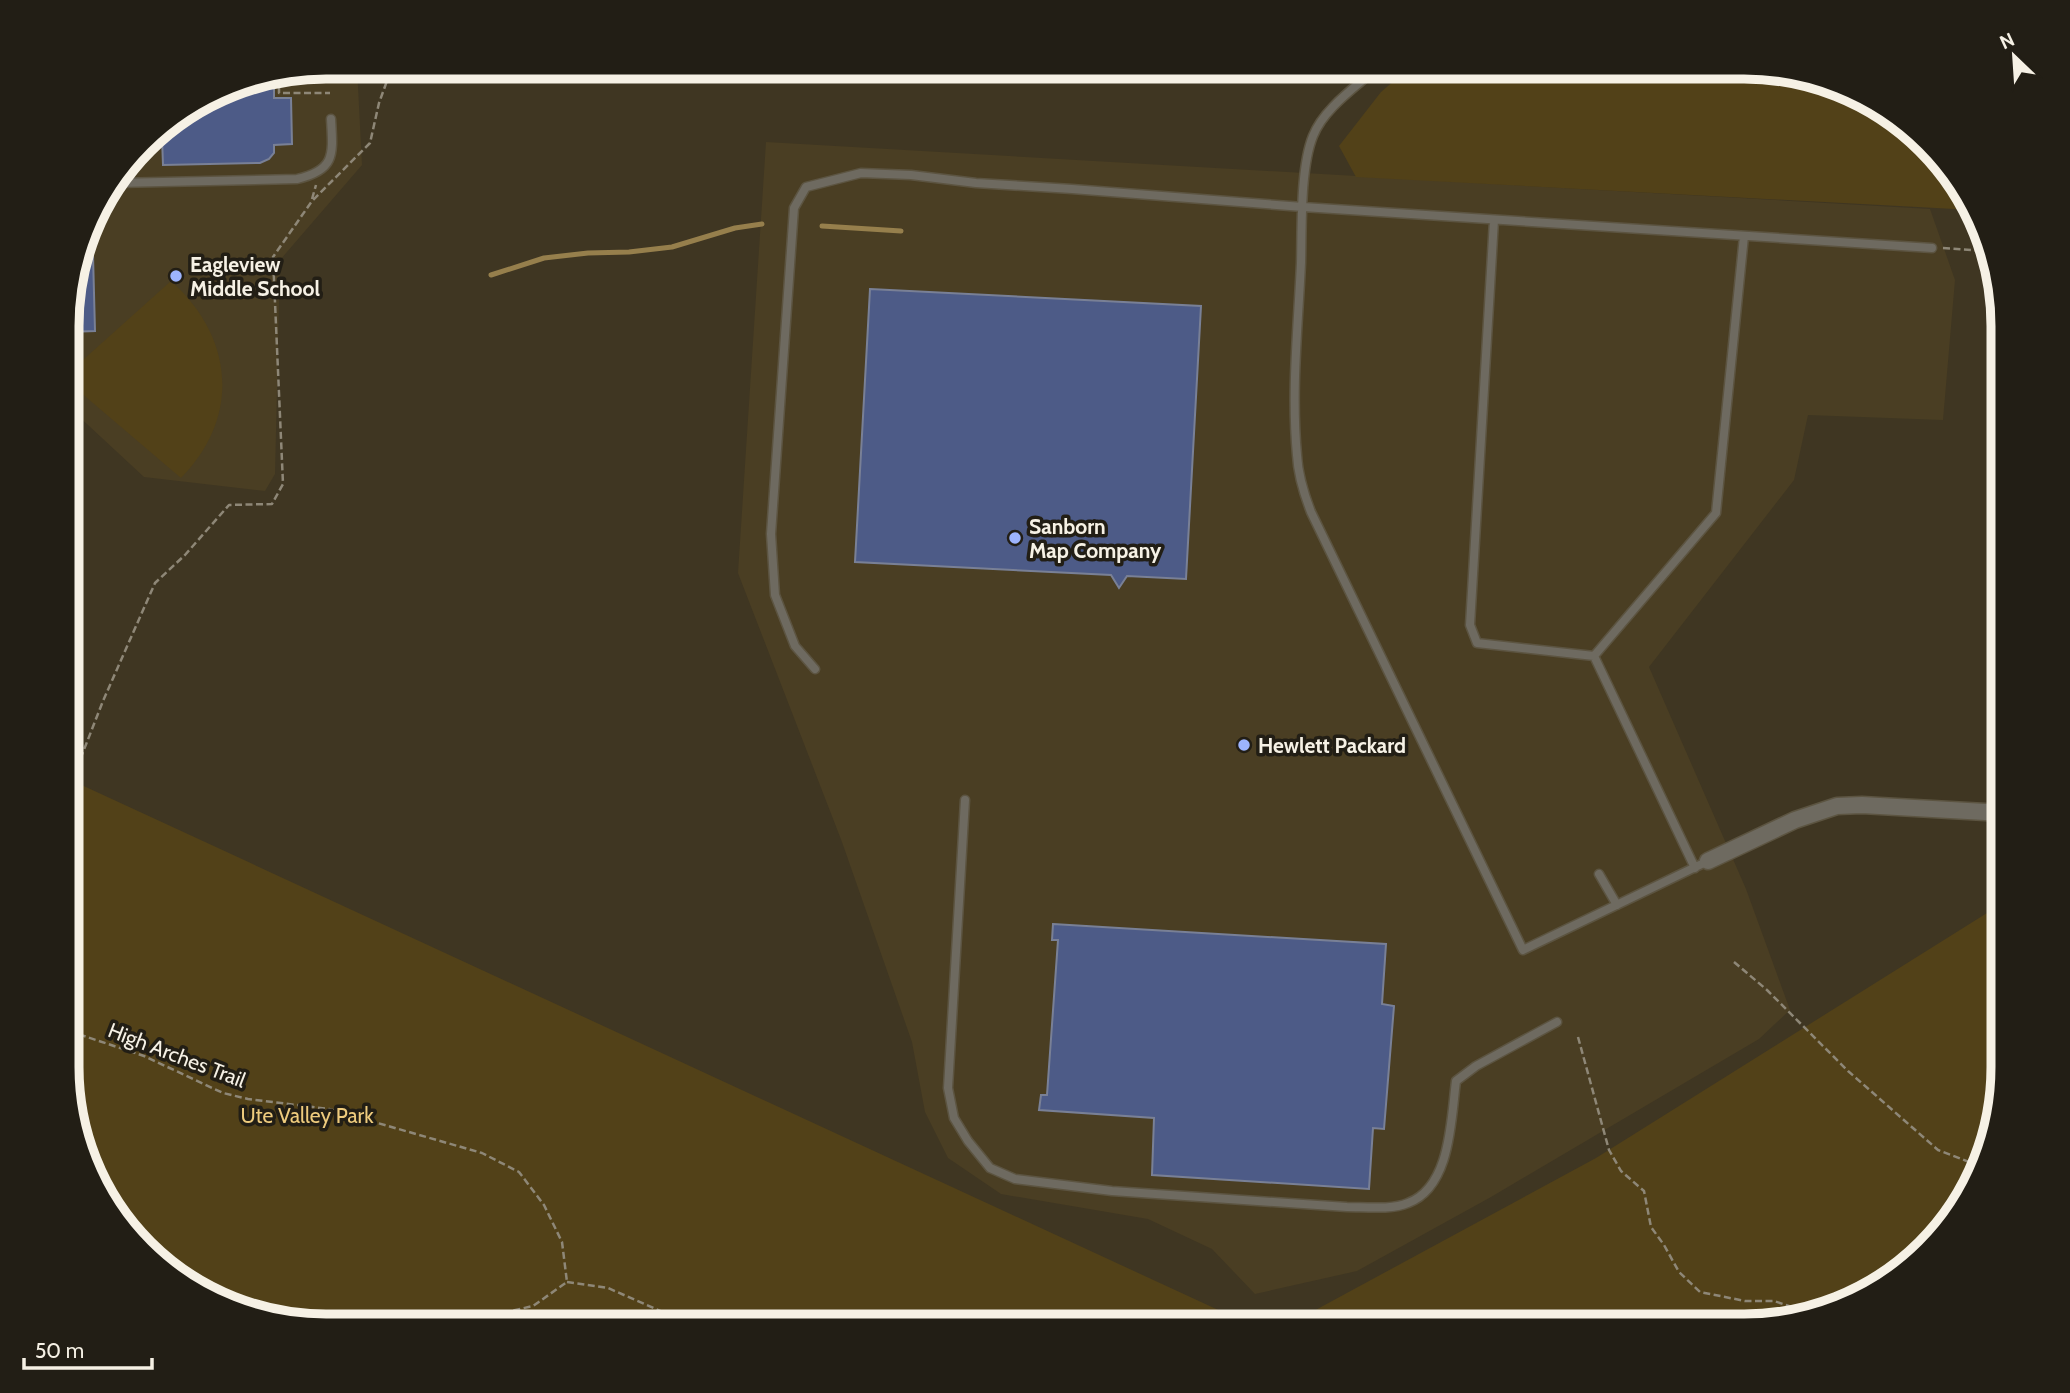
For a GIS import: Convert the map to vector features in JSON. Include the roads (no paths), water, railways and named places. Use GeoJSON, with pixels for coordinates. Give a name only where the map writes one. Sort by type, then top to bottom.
{"type":"FeatureCollection","features":[{"type":"Feature","properties":{"kind":"street"},"geometry":{"type":"LineString","coordinates":[[1701,865],[1795,820],[1837,806],[1991,812]]}},
{"type":"Feature","properties":{"kind":"lane"},"geometry":{"type":"LineString","coordinates":[[1364,79],[1320,121],[1307,156],[1295,416],[1302,486],[1311,512],[1523,950],[1701,865],[1594,656]]}},
{"type":"Feature","properties":{"kind":"lane"},"geometry":{"type":"LineString","coordinates":[[124,183],[297,179],[313,175],[329,163],[333,151],[331,119]]}},
{"type":"Feature","properties":{"kind":"lane"},"geometry":{"type":"LineString","coordinates":[[816,669],[795,646],[775,595],[771,534],[794,208],[806,187],[861,173],[911,175],[976,183],[1303,207],[1932,248]]}},
{"type":"Feature","properties":{"kind":"lane"},"geometry":{"type":"LineString","coordinates":[[1494,220],[1470,625],[1477,643],[1594,656]]}},
{"type":"Feature","properties":{"kind":"lane"},"geometry":{"type":"LineString","coordinates":[[1594,656],[1716,513],[1744,236]]}},
{"type":"Feature","properties":{"kind":"lane"},"geometry":{"type":"LineString","coordinates":[[965,800],[948,1088],[954,1118],[968,1141],[990,1168],[1015,1179],[1112,1191],[1348,1207],[1408,1204],[1427,1192],[1439,1174],[1447,1147],[1456,1081],[1476,1066],[1557,1022]]}},
{"type":"Feature","properties":{"kind":"lane"},"geometry":{"type":"LineString","coordinates":[[1599,874],[1616,905]]}},
{"type":"Feature","properties":{"kind":"waterway"},"geometry":{"type":"LineString","coordinates":[[491,275],[544,258],[672,247],[735,228],[762,224]]}},
{"type":"Feature","properties":{"kind":"waterway"},"geometry":{"type":"LineString","coordinates":[[822,226],[901,231]]}},
{"type":"Feature","properties":{"kind":"place","name":"Eagleview Middle School"},"geometry":{"type":"Point","coordinates":[176,276]}},
{"type":"Feature","properties":{"kind":"place","name":"Sanborn Map Company"},"geometry":{"type":"Point","coordinates":[1015,538]}},
{"type":"Feature","properties":{"kind":"place","name":"Hewlett Packard"},"geometry":{"type":"Point","coordinates":[1244,745]}},
{"type":"Feature","properties":{"kind":"park label","name":"Ute Valley Park"},"geometry":{"type":"Point","coordinates":[307,1115]}}]}
